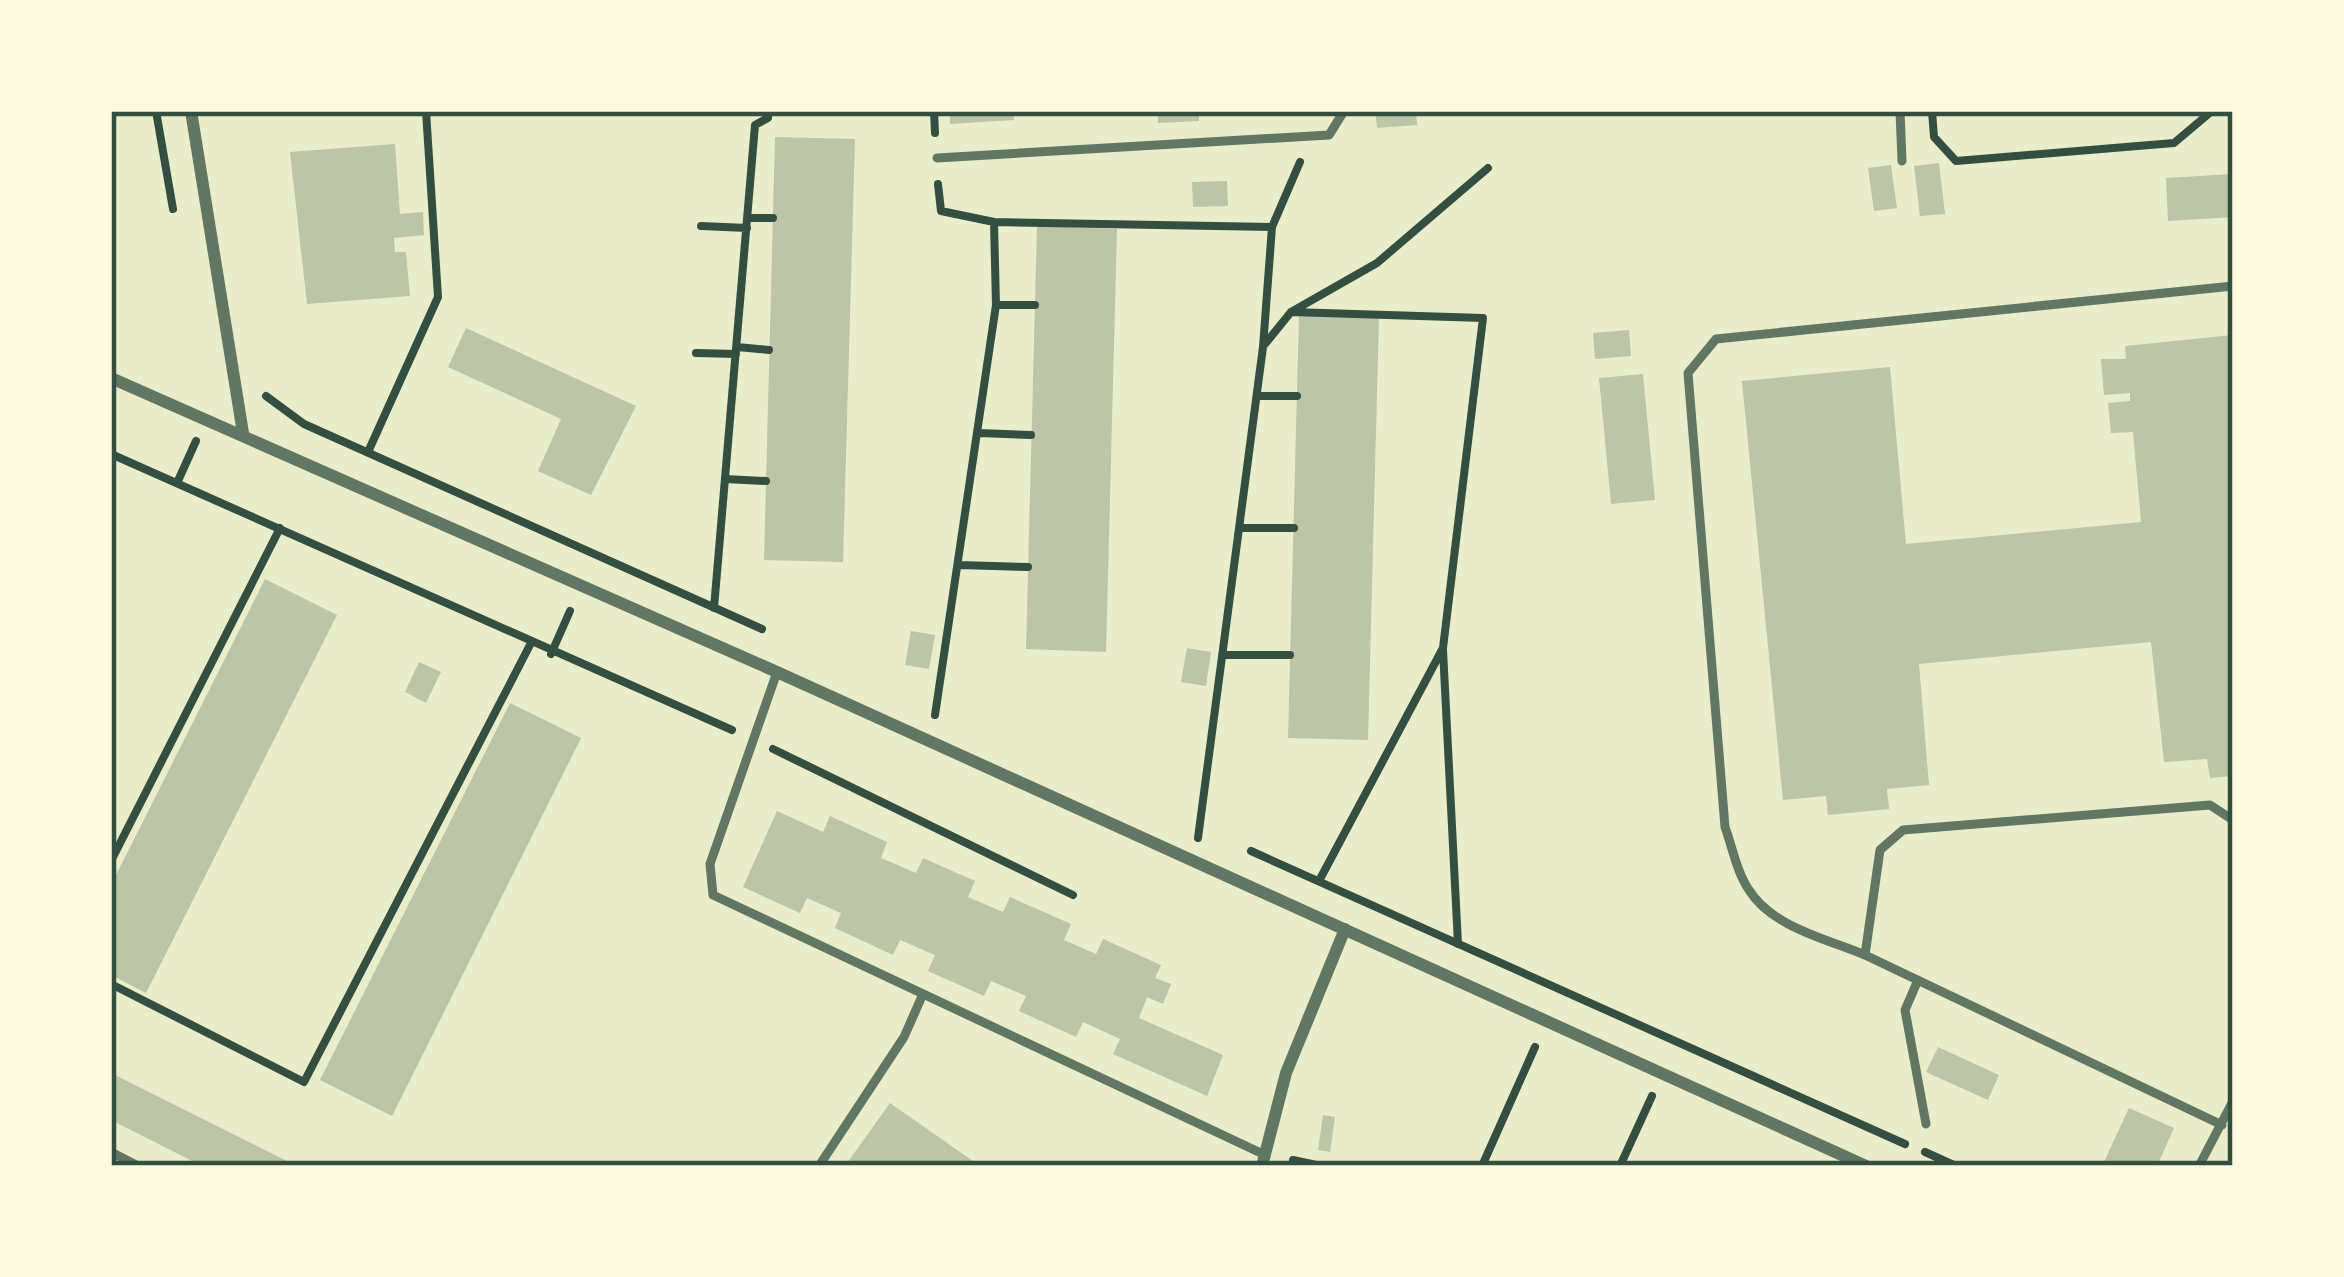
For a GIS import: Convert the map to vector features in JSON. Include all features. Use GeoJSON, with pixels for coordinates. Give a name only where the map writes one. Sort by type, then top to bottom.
{"type":"FeatureCollection","features":[{"type":"Feature","properties":{"kind":"street"},"geometry":{"type":"LineString","coordinates":[[190,111],[243,433]]}},
{"type":"Feature","properties":{"kind":"street"},"geometry":{"type":"LineString","coordinates":[[111,378],[207,416],[1866,1166]]}},
{"type":"Feature","properties":{"kind":"street"},"geometry":{"type":"LineString","coordinates":[[1263,1160],[1286,1072],[1345,929]]}},
{"type":"Feature","properties":{"kind":"lane"},"geometry":{"type":"LineString","coordinates":[[937,158],[1329,135],[1344,111]]}},
{"type":"Feature","properties":{"kind":"lane"},"geometry":{"type":"LineString","coordinates":[[1900,111],[1902,161]]}},
{"type":"Feature","properties":{"kind":"lane"},"geometry":{"type":"LineString","coordinates":[[2222,1126],[1865,955],[1782,921],[1749,891],[1725,826],[1688,373],[1716,339],[2233,286]]}},
{"type":"Feature","properties":{"kind":"lane"},"geometry":{"type":"LineString","coordinates":[[777,672],[710,864],[713,895],[1263,1160]]}},
{"type":"Feature","properties":{"kind":"lane"},"geometry":{"type":"LineString","coordinates":[[1865,955],[1880,850],[1903,830],[2210,805],[2233,820]]}},
{"type":"Feature","properties":{"kind":"lane"},"geometry":{"type":"LineString","coordinates":[[1918,980],[1905,1010],[1926,1124]]}},
{"type":"Feature","properties":{"kind":"lane"},"geometry":{"type":"LineString","coordinates":[[819,1166],[904,1037],[923,994]]}},
{"type":"Feature","properties":{"kind":"lane"},"geometry":{"type":"LineString","coordinates":[[2199,1166],[2233,1101]]}},
{"type":"Feature","properties":{"kind":"lane"},"geometry":{"type":"LineString","coordinates":[[111,1152],[138,1166]]}},
{"type":"Feature","properties":{"kind":"path"},"geometry":{"type":"LineString","coordinates":[[156,111],[177,228]]}},
{"type":"Feature","properties":{"kind":"path"},"geometry":{"type":"LineString","coordinates":[[368,452],[438,297],[426,111]]}},
{"type":"Feature","properties":{"kind":"path"},"geometry":{"type":"LineString","coordinates":[[714,608],[755,125],[768,118],[768,111]]}},
{"type":"Feature","properties":{"kind":"path"},"geometry":{"type":"LineString","coordinates":[[934,111],[941,212],[994,222],[1272,227]]}},
{"type":"Feature","properties":{"kind":"path"},"geometry":{"type":"LineString","coordinates":[[1932,111],[1934,137],[1956,161],[2174,143],[2212,111]]}},
{"type":"Feature","properties":{"kind":"path"},"geometry":{"type":"LineString","coordinates":[[1188,858],[1207,831],[1263,346],[1272,227],[1311,137]]}},
{"type":"Feature","properties":{"kind":"path"},"geometry":{"type":"LineString","coordinates":[[1263,346],[1291,312],[1377,263],[1489,169]]}},
{"type":"Feature","properties":{"kind":"path"},"geometry":{"type":"LineString","coordinates":[[701,226],[773,218]]}},
{"type":"Feature","properties":{"kind":"path"},"geometry":{"type":"LineString","coordinates":[[928,740],[945,658],[996,305],[994,222]]}},
{"type":"Feature","properties":{"kind":"path"},"geometry":{"type":"LineString","coordinates":[[996,305],[1035,305]]}},
{"type":"Feature","properties":{"kind":"path"},"geometry":{"type":"LineString","coordinates":[[1291,312],[1483,318],[1443,649],[1458,944]]}},
{"type":"Feature","properties":{"kind":"path"},"geometry":{"type":"LineString","coordinates":[[696,353],[769,350]]}},
{"type":"Feature","properties":{"kind":"path"},"geometry":{"type":"LineString","coordinates":[[261,379],[264,393],[283,412],[775,635]]}},
{"type":"Feature","properties":{"kind":"path"},"geometry":{"type":"LineString","coordinates":[[1257,396],[1298,396]]}},
{"type":"Feature","properties":{"kind":"path"},"geometry":{"type":"LineString","coordinates":[[177,483],[207,416]]}},
{"type":"Feature","properties":{"kind":"path"},"geometry":{"type":"LineString","coordinates":[[979,434],[1031,435]]}},
{"type":"Feature","properties":{"kind":"path"},"geometry":{"type":"LineString","coordinates":[[111,454],[551,654],[755,740],[1073,895]]}},
{"type":"Feature","properties":{"kind":"path"},"geometry":{"type":"LineString","coordinates":[[725,479],[766,481]]}},
{"type":"Feature","properties":{"kind":"path"},"geometry":{"type":"LineString","coordinates":[[1240,528],[1294,528]]}},
{"type":"Feature","properties":{"kind":"path"},"geometry":{"type":"LineString","coordinates":[[111,861],[280,529]]}},
{"type":"Feature","properties":{"kind":"path"},"geometry":{"type":"LineString","coordinates":[[959,566],[1028,567]]}},
{"type":"Feature","properties":{"kind":"path"},"geometry":{"type":"LineString","coordinates":[[551,654],[581,584]]}},
{"type":"Feature","properties":{"kind":"path"},"geometry":{"type":"LineString","coordinates":[[111,984],[304,1082],[531,643]]}},
{"type":"Feature","properties":{"kind":"path"},"geometry":{"type":"LineString","coordinates":[[1319,881],[1443,649]]}},
{"type":"Feature","properties":{"kind":"path"},"geometry":{"type":"LineString","coordinates":[[932,655],[945,658]]}},
{"type":"Feature","properties":{"kind":"path"},"geometry":{"type":"LineString","coordinates":[[1224,655],[1290,655]]}},
{"type":"Feature","properties":{"kind":"path"},"geometry":{"type":"LineString","coordinates":[[1208,667],[1222,672]]}},
{"type":"Feature","properties":{"kind":"path"},"geometry":{"type":"LineString","coordinates":[[916,699],[957,717]]}},
{"type":"Feature","properties":{"kind":"path"},"geometry":{"type":"LineString","coordinates":[[1182,820],[1207,831]]}},
{"type":"Feature","properties":{"kind":"path"},"geometry":{"type":"LineString","coordinates":[[1233,843],[1956,1166]]}},
{"type":"Feature","properties":{"kind":"path"},"geometry":{"type":"LineString","coordinates":[[1482,1166],[1545,1021]]}},
{"type":"Feature","properties":{"kind":"path"},"geometry":{"type":"LineString","coordinates":[[1620,1166],[1662,1072]]}},
{"type":"Feature","properties":{"kind":"path"},"geometry":{"type":"LineString","coordinates":[[1282,1158],[1321,1166]]}},
{"type":"Feature","properties":{"kind":"building"},"geometry":{"type":"Polygon","coordinates":[[[950,111],[1013,111],[1014,120],[950,124],[950,111]]]}},
{"type":"Feature","properties":{"kind":"building"},"geometry":{"type":"Polygon","coordinates":[[[1158,111],[1199,111],[1199,121],[1158,123],[1158,111]]]}},
{"type":"Feature","properties":{"kind":"building"},"geometry":{"type":"Polygon","coordinates":[[[1375,111],[1416,111],[1417,125],[1377,128],[1375,111]]]}},
{"type":"Feature","properties":{"kind":"building"},"geometry":{"type":"Polygon","coordinates":[[[775,137],[855,139],[843,562],[764,560],[775,137]]]}},
{"type":"Feature","properties":{"kind":"building"},"geometry":{"type":"Polygon","coordinates":[[[395,144],[400,214],[423,212],[424,235],[394,238],[395,252],[406,252],[410,296],[307,304],[290,152],[395,144]]]}},
{"type":"Feature","properties":{"kind":"building"},"geometry":{"type":"Polygon","coordinates":[[[1939,163],[1945,214],[1920,216],[1914,166],[1939,163]]]}},
{"type":"Feature","properties":{"kind":"building"},"geometry":{"type":"Polygon","coordinates":[[[1891,165],[1897,208],[1874,211],[1868,168],[1891,165]]]}},
{"type":"Feature","properties":{"kind":"building"},"geometry":{"type":"Polygon","coordinates":[[[2233,174],[2233,217],[2168,221],[2166,178],[2233,174]]]}},
{"type":"Feature","properties":{"kind":"building"},"geometry":{"type":"Polygon","coordinates":[[[1227,181],[1228,206],[1193,207],[1192,182],[1227,181]]]}},
{"type":"Feature","properties":{"kind":"building"},"geometry":{"type":"Polygon","coordinates":[[[1037,226],[1117,229],[1106,652],[1026,649],[1037,226]]]}},
{"type":"Feature","properties":{"kind":"building"},"geometry":{"type":"Polygon","coordinates":[[[1299,315],[1379,317],[1368,740],[1288,738],[1299,315]]]}},
{"type":"Feature","properties":{"kind":"building"},"geometry":{"type":"Polygon","coordinates":[[[466,328],[636,406],[591,495],[538,471],[561,419],[448,367],[466,328]]]}},
{"type":"Feature","properties":{"kind":"building"},"geometry":{"type":"Polygon","coordinates":[[[1629,330],[1631,356],[1595,359],[1593,333],[1629,330]]]}},
{"type":"Feature","properties":{"kind":"building"},"geometry":{"type":"Polygon","coordinates":[[[2233,335],[2233,776],[2210,778],[2207,759],[2164,762],[2151,642],[1919,664],[1929,785],[1887,789],[1889,809],[1828,815],[1826,796],[1783,800],[1742,381],[1890,367],[1906,544],[2141,522],[2133,432],[2111,433],[2108,403],[2130,401],[2130,393],[2104,395],[2101,359],[2126,359],[2125,346],[2233,335]]]}},
{"type":"Feature","properties":{"kind":"building"},"geometry":{"type":"Polygon","coordinates":[[[1643,374],[1655,500],[1611,504],[1599,378],[1643,374]]]}},
{"type":"Feature","properties":{"kind":"building"},"geometry":{"type":"Polygon","coordinates":[[[265,579],[337,615],[146,993],[111,975],[111,885],[265,579]]]}},
{"type":"Feature","properties":{"kind":"building"},"geometry":{"type":"Polygon","coordinates":[[[911,631],[935,635],[929,669],[905,665],[911,631]]]}},
{"type":"Feature","properties":{"kind":"building"},"geometry":{"type":"Polygon","coordinates":[[[1187,648],[1211,652],[1206,686],[1181,682],[1187,648]]]}},
{"type":"Feature","properties":{"kind":"building"},"geometry":{"type":"Polygon","coordinates":[[[419,662],[441,672],[426,703],[405,692],[419,662]]]}},
{"type":"Feature","properties":{"kind":"building"},"geometry":{"type":"Polygon","coordinates":[[[510,703],[581,738],[392,1116],[320,1080],[510,703]]]}},
{"type":"Feature","properties":{"kind":"building"},"geometry":{"type":"Polygon","coordinates":[[[777,811],[823,832],[830,816],[887,842],[881,858],[916,873],[923,858],[975,881],[968,897],[1003,912],[1010,897],[1071,924],[1064,940],[1096,954],[1103,939],[1161,965],[1155,978],[1171,984],[1163,1004],[1147,997],[1139,1018],[1223,1055],[1207,1096],[1113,1054],[1120,1039],[1083,1022],[1076,1037],[1019,1011],[1026,996],[991,981],[984,996],[928,971],[935,955],[900,940],[893,955],[835,928],[841,913],[807,898],[800,913],[743,887],[777,811]]]}},
{"type":"Feature","properties":{"kind":"building"},"geometry":{"type":"Polygon","coordinates":[[[1938,1047],[1999,1075],[1988,1100],[1926,1072],[1938,1047]]]}},
{"type":"Feature","properties":{"kind":"building"},"geometry":{"type":"Polygon","coordinates":[[[111,1073],[297,1166],[202,1166],[111,1120],[111,1073]]]}},
{"type":"Feature","properties":{"kind":"building"},"geometry":{"type":"Polygon","coordinates":[[[890,1103],[980,1166],[845,1166],[890,1103]]]}},
{"type":"Feature","properties":{"kind":"building"},"geometry":{"type":"Polygon","coordinates":[[[2129,1108],[2174,1128],[2157,1166],[2102,1166],[2129,1108]]]}},
{"type":"Feature","properties":{"kind":"building"},"geometry":{"type":"Polygon","coordinates":[[[1323,1115],[1335,1117],[1330,1152],[1318,1150],[1323,1115]]]}}]}
